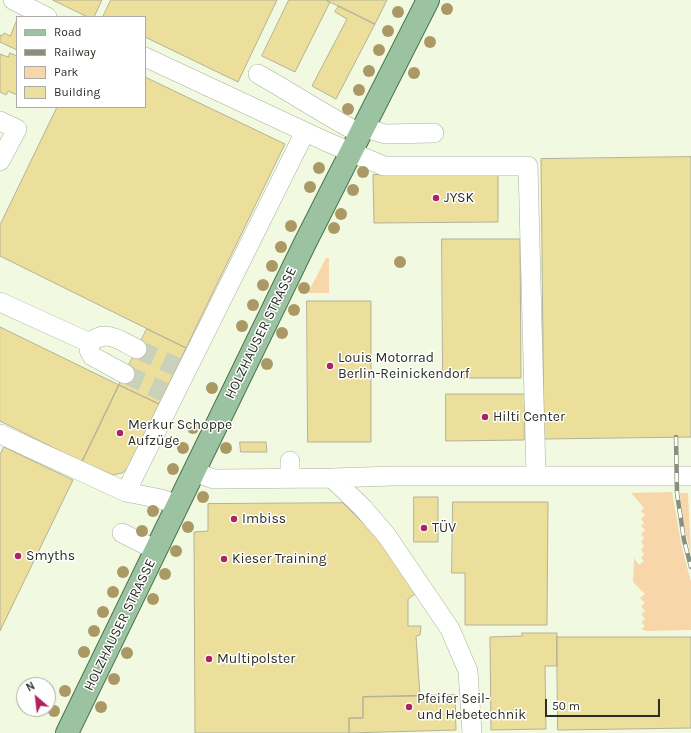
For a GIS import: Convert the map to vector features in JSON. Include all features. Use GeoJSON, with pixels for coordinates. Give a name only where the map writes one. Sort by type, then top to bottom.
{"type":"FeatureCollection","features":[{"type":"Feature","properties":{"kind":"main road","name":"HOLZHAUSER STRASSE"},"geometry":{"type":"LineString","coordinates":[[67,733],[358,137],[428,0]]}},
{"type":"Feature","properties":{"kind":"lane"},"geometry":{"type":"LineString","coordinates":[[13,0],[45,16]]}},
{"type":"Feature","properties":{"kind":"lane"},"geometry":{"type":"LineString","coordinates":[[146,57],[305,132],[358,137],[381,134],[434,133]]}},
{"type":"Feature","properties":{"kind":"lane"},"geometry":{"type":"LineString","coordinates":[[258,74],[313,105],[358,137],[384,166],[528,166],[536,476]]}},
{"type":"Feature","properties":{"kind":"lane"},"geometry":{"type":"LineString","coordinates":[[0,121],[17,128],[0,161]]}},
{"type":"Feature","properties":{"kind":"lane"},"geometry":{"type":"LineString","coordinates":[[126,492],[181,369],[305,132]]}},
{"type":"Feature","properties":{"kind":"lane"},"geometry":{"type":"LineString","coordinates":[[0,302],[90,343]]}},
{"type":"Feature","properties":{"kind":"lane"},"geometry":{"type":"LineString","coordinates":[[125,374],[92,356],[89,350],[90,343],[95,338],[102,335],[109,335],[137,349]]}},
{"type":"Feature","properties":{"kind":"lane"},"geometry":{"type":"LineString","coordinates":[[0,434],[126,492],[161,499],[178,505]]}},
{"type":"Feature","properties":{"kind":"lane"},"geometry":{"type":"LineString","coordinates":[[194,472],[210,478],[290,470],[332,478],[394,476],[691,476]]}},
{"type":"Feature","properties":{"kind":"lane"},"geometry":{"type":"LineString","coordinates":[[332,478],[363,508],[387,536],[450,629],[468,672],[472,733]]}},
{"type":"Feature","properties":{"kind":"lane"},"geometry":{"type":"LineString","coordinates":[[122,533],[156,550]]}},
{"type":"Feature","properties":{"kind":"green space"},"geometry":{"type":"Polygon","coordinates":[[[326,258],[329,258],[329,293],[308,293],[326,258]]]}},
{"type":"Feature","properties":{"kind":"green space"},"geometry":{"type":"Polygon","coordinates":[[[672,492],[682,548],[691,582],[691,630],[646,631],[641,629],[645,626],[641,622],[645,619],[641,614],[645,611],[641,606],[645,603],[640,598],[645,594],[633,582],[634,558],[639,565],[644,561],[641,558],[644,554],[641,550],[644,546],[641,542],[644,538],[641,534],[645,530],[641,526],[644,523],[641,519],[645,515],[641,511],[644,508],[631,493],[672,492]]]}},
{"type":"Feature","properties":{"kind":"green space"},"geometry":{"type":"Polygon","coordinates":[[[680,493],[688,493],[691,555],[683,521],[680,493]]]}},
{"type":"Feature","properties":{"kind":"building"},"geometry":{"type":"Polygon","coordinates":[[[53,0],[102,0],[94,16],[86,16],[53,0]]]}},
{"type":"Feature","properties":{"kind":"building"},"geometry":{"type":"Polygon","coordinates":[[[111,0],[277,0],[238,82],[146,37],[146,16],[103,16],[111,0]]]}},
{"type":"Feature","properties":{"kind":"building"},"geometry":{"type":"Polygon","coordinates":[[[289,0],[326,0],[330,2],[295,72],[262,56],[289,0]]]}},
{"type":"Feature","properties":{"kind":"building"},"geometry":{"type":"Polygon","coordinates":[[[326,0],[387,0],[375,24],[326,0]]]}},
{"type":"Feature","properties":{"kind":"building"},"geometry":{"type":"Polygon","coordinates":[[[339,6],[375,24],[336,99],[312,86],[347,19],[335,12],[339,6]]]}},
{"type":"Feature","properties":{"kind":"building"},"geometry":{"type":"Polygon","coordinates":[[[16,22],[16,50],[0,42],[0,35],[2,36],[4,33],[10,36],[16,22]]]}},
{"type":"Feature","properties":{"kind":"building"},"geometry":{"type":"Polygon","coordinates":[[[10,53],[16,56],[16,95],[8,91],[6,95],[0,92],[0,54],[8,57],[10,53]]]}},
{"type":"Feature","properties":{"kind":"building"},"geometry":{"type":"Polygon","coordinates":[[[146,77],[285,144],[186,348],[0,256],[0,225],[57,108],[146,108],[146,77]]]}},
{"type":"Feature","properties":{"kind":"building"},"geometry":{"type":"Polygon","coordinates":[[[691,157],[691,437],[544,439],[541,159],[691,157]]]}},
{"type":"Feature","properties":{"kind":"building","name":"JYSK"},"geometry":{"type":"Polygon","coordinates":[[[498,174],[498,222],[374,223],[373,175],[498,174]]]}},
{"type":"Feature","properties":{"kind":"building"},"geometry":{"type":"Polygon","coordinates":[[[442,239],[520,239],[521,378],[443,378],[442,239]]]}},
{"type":"Feature","properties":{"kind":"building"},"geometry":{"type":"Polygon","coordinates":[[[307,301],[371,301],[371,442],[308,442],[307,301]]]}},
{"type":"Feature","properties":{"kind":"building"},"geometry":{"type":"Polygon","coordinates":[[[0,327],[119,385],[82,462],[0,421],[0,327]]]}},
{"type":"Feature","properties":{"kind":"building"},"geometry":{"type":"Polygon","coordinates":[[[147,329],[186,348],[159,404],[119,385],[147,329]]]}},
{"type":"Feature","properties":{"kind":"building","name":"Merkur Schoppe Aufzüge"},"geometry":{"type":"Polygon","coordinates":[[[119,385],[159,404],[128,468],[122,473],[113,475],[82,462],[119,385]]]}},
{"type":"Feature","properties":{"kind":"building","name":"Hilti Center"},"geometry":{"type":"Polygon","coordinates":[[[446,394],[525,394],[524,440],[446,441],[446,394]]]}},
{"type":"Feature","properties":{"kind":"building"},"geometry":{"type":"Polygon","coordinates":[[[240,442],[266,442],[267,452],[241,452],[240,442]]]}},
{"type":"Feature","properties":{"kind":"building","name":"Smyths"},"geometry":{"type":"Polygon","coordinates":[[[4,447],[73,480],[0,631],[0,455],[4,447]]]}},
{"type":"Feature","properties":{"kind":"building"},"geometry":{"type":"Polygon","coordinates":[[[414,497],[438,497],[438,542],[414,542],[414,497]]]}},
{"type":"Feature","properties":{"kind":"building"},"geometry":{"type":"Polygon","coordinates":[[[453,502],[548,502],[547,625],[465,625],[465,573],[452,573],[453,502]]]}},
{"type":"Feature","properties":{"kind":"building"},"geometry":{"type":"Polygon","coordinates":[[[343,503],[369,529],[371,527],[419,591],[408,599],[408,626],[421,626],[420,635],[416,636],[420,696],[363,697],[363,718],[349,718],[349,733],[195,733],[194,532],[208,531],[208,504],[343,503]]]}},
{"type":"Feature","properties":{"kind":"building"},"geometry":{"type":"Polygon","coordinates":[[[522,633],[557,633],[557,666],[545,666],[546,729],[491,730],[490,637],[522,636],[522,633]]]}},
{"type":"Feature","properties":{"kind":"building"},"geometry":{"type":"Polygon","coordinates":[[[557,637],[691,637],[691,728],[558,730],[557,637]]]}},
{"type":"Feature","properties":{"kind":"building","name":"Pfeifer Seil- und Hebetechnik"},"geometry":{"type":"Polygon","coordinates":[[[455,695],[456,730],[349,733],[349,718],[363,718],[363,697],[455,695]]]}},
{"type":"Feature","properties":{"kind":"tunnel"},"geometry":{"type":"LineString","coordinates":[[137,349],[177,367]]}},
{"type":"Feature","properties":{"kind":"tunnel"},"geometry":{"type":"LineString","coordinates":[[125,374],[164,392]]}},
{"type":"Feature","properties":{"kind":"railway"},"geometry":{"type":"LineString","coordinates":[[676,437],[677,493],[684,540],[691,567]]}},
{"type":"Feature","properties":{"kind":"place","name":"JYSK"},"geometry":{"type":"Point","coordinates":[436,198]}},
{"type":"Feature","properties":{"kind":"place","name":"Louis Motorrad Berlin-Reinickendorf"},"geometry":{"type":"Point","coordinates":[330,366]}},
{"type":"Feature","properties":{"kind":"place","name":"Hilti Center"},"geometry":{"type":"Point","coordinates":[485,417]}},
{"type":"Feature","properties":{"kind":"place","name":"Merkur Schoppe Aufzüge"},"geometry":{"type":"Point","coordinates":[120,433]}},
{"type":"Feature","properties":{"kind":"place","name":"Imbiss"},"geometry":{"type":"Point","coordinates":[234,519]}},
{"type":"Feature","properties":{"kind":"place","name":"TÜV"},"geometry":{"type":"Point","coordinates":[424,528]}},
{"type":"Feature","properties":{"kind":"place","name":"Smyths"},"geometry":{"type":"Point","coordinates":[18,556]}},
{"type":"Feature","properties":{"kind":"place","name":"Kieser Training"},"geometry":{"type":"Point","coordinates":[224,559]}},
{"type":"Feature","properties":{"kind":"place","name":"Multipolster"},"geometry":{"type":"Point","coordinates":[209,659]}},
{"type":"Feature","properties":{"kind":"place","name":"Pfeifer Seil- und Hebetechnik"},"geometry":{"type":"Point","coordinates":[409,707]}}]}
